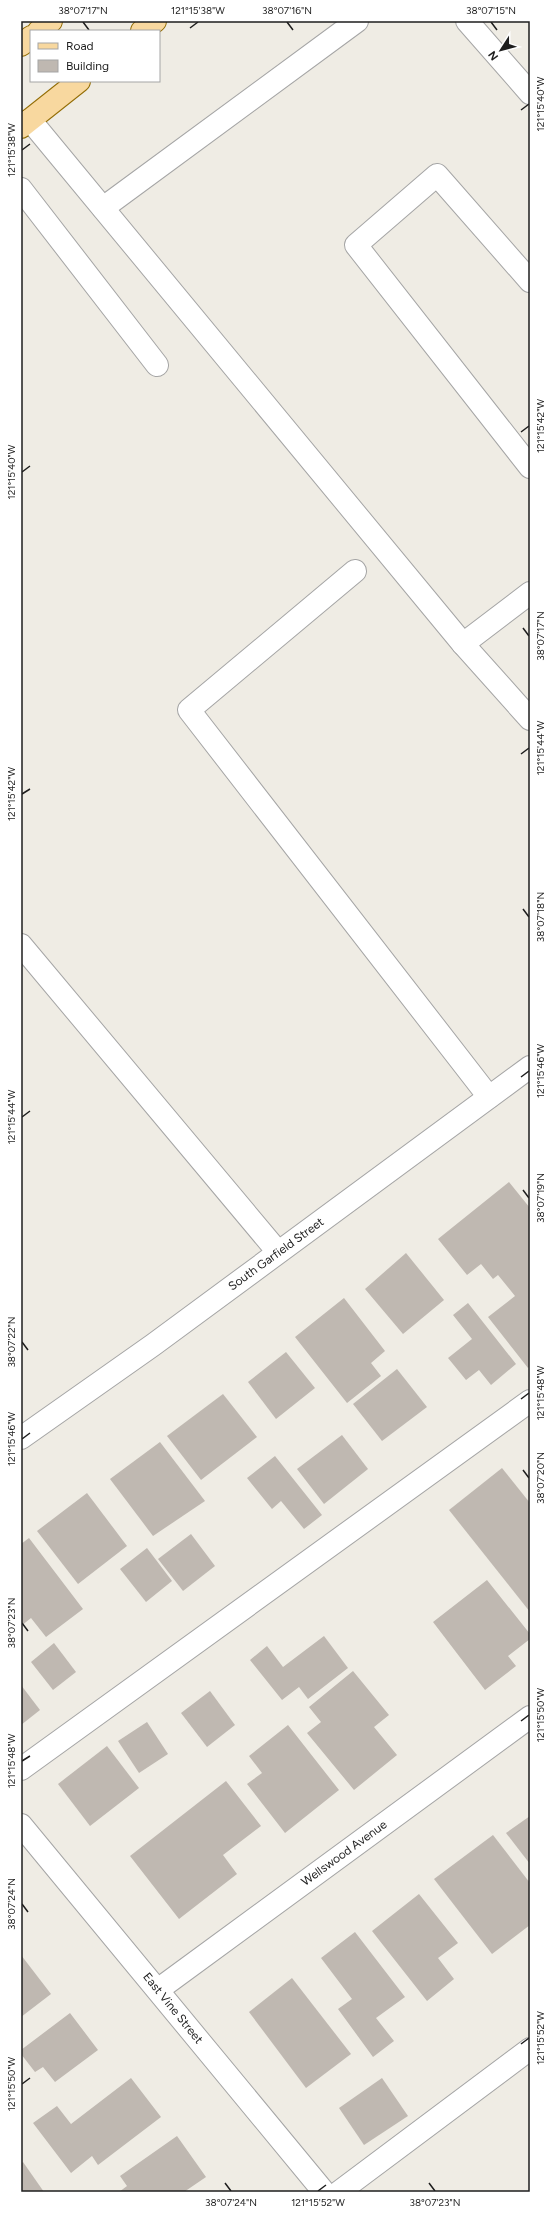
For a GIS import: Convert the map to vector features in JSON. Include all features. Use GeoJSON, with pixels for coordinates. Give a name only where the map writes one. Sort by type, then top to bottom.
{"type":"FeatureCollection","features":[{"type":"Feature","properties":{"kind":"main road"},"geometry":{"type":"LineString","coordinates":[[39,30],[51,21]]}},
{"type":"Feature","properties":{"kind":"main road"},"geometry":{"type":"LineString","coordinates":[[143,30],[155,21]]}},
{"type":"Feature","properties":{"kind":"main road"},"geometry":{"type":"LineString","coordinates":[[21,45],[30,38]]}},
{"type":"Feature","properties":{"kind":"main road"},"geometry":{"type":"LineString","coordinates":[[25,123],[78,82]]}},
{"type":"Feature","properties":{"kind":"street"},"geometry":{"type":"LineString","coordinates":[[103,208],[357,21]]}},
{"type":"Feature","properties":{"kind":"street"},"geometry":{"type":"LineString","coordinates":[[467,21],[530,93]]}},
{"type":"Feature","properties":{"kind":"street"},"geometry":{"type":"LineString","coordinates":[[25,123],[103,208],[463,644],[530,719]]}},
{"type":"Feature","properties":{"kind":"street"},"geometry":{"type":"LineString","coordinates":[[530,281],[437,175],[356,245],[530,467]]}},
{"type":"Feature","properties":{"kind":"street"},"geometry":{"type":"LineString","coordinates":[[21,189],[157,365]]}},
{"type":"Feature","properties":{"kind":"street"},"geometry":{"type":"LineString","coordinates":[[355,571],[189,710],[489,1097]]}},
{"type":"Feature","properties":{"kind":"street"},"geometry":{"type":"LineString","coordinates":[[463,644],[530,593]]}},
{"type":"Feature","properties":{"kind":"street"},"geometry":{"type":"LineString","coordinates":[[21,945],[278,1252]]}},
{"type":"Feature","properties":{"kind":"street","name":"South Garfield Street"},"geometry":{"type":"LineString","coordinates":[[21,1438],[153,1345],[530,1067]]}},
{"type":"Feature","properties":{"kind":"street"},"geometry":{"type":"LineString","coordinates":[[21,1769],[530,1400]]}},
{"type":"Feature","properties":{"kind":"street","name":"Wellswood Avenue"},"geometry":{"type":"LineString","coordinates":[[158,1989],[530,1717]]}},
{"type":"Feature","properties":{"kind":"street","name":"East Vine Street"},"geometry":{"type":"LineString","coordinates":[[21,1825],[158,1989],[324,2192]]}},
{"type":"Feature","properties":{"kind":"street"},"geometry":{"type":"LineString","coordinates":[[339,2192],[530,2049]]}},
{"type":"Feature","properties":{"kind":"building"},"geometry":{"type":"Polygon","coordinates":[[[509,1182],[530,1208],[530,1366],[528,1368],[488,1317],[515,1296],[498,1275],[493,1279],[481,1264],[467,1275],[438,1239],[509,1182]]]}},
{"type":"Feature","properties":{"kind":"building"},"geometry":{"type":"Polygon","coordinates":[[[406,1253],[444,1300],[403,1334],[365,1289],[406,1253]]]}},
{"type":"Feature","properties":{"kind":"building"},"geometry":{"type":"Polygon","coordinates":[[[344,1298],[385,1351],[371,1363],[381,1376],[347,1403],[295,1337],[344,1298]]]}},
{"type":"Feature","properties":{"kind":"building"},"geometry":{"type":"Polygon","coordinates":[[[468,1303],[516,1364],[491,1385],[479,1370],[466,1380],[448,1358],[472,1339],[453,1315],[468,1303]]]}},
{"type":"Feature","properties":{"kind":"building"},"geometry":{"type":"Polygon","coordinates":[[[286,1352],[315,1388],[276,1419],[248,1382],[286,1352]]]}},
{"type":"Feature","properties":{"kind":"building"},"geometry":{"type":"Polygon","coordinates":[[[397,1369],[427,1407],[382,1441],[353,1404],[397,1369]]]}},
{"type":"Feature","properties":{"kind":"building"},"geometry":{"type":"Polygon","coordinates":[[[223,1394],[257,1437],[201,1480],[167,1436],[223,1394]]]}},
{"type":"Feature","properties":{"kind":"building"},"geometry":{"type":"Polygon","coordinates":[[[342,1435],[368,1469],[324,1504],[297,1469],[342,1435]]]}},
{"type":"Feature","properties":{"kind":"building"},"geometry":{"type":"Polygon","coordinates":[[[160,1442],[205,1501],[153,1536],[110,1479],[160,1442]]]}},
{"type":"Feature","properties":{"kind":"building"},"geometry":{"type":"Polygon","coordinates":[[[275,1456],[322,1515],[304,1529],[281,1501],[272,1509],[247,1478],[275,1456]]]}},
{"type":"Feature","properties":{"kind":"building"},"geometry":{"type":"Polygon","coordinates":[[[502,1468],[530,1503],[530,1612],[449,1510],[502,1468]]]}},
{"type":"Feature","properties":{"kind":"building"},"geometry":{"type":"Polygon","coordinates":[[[87,1493],[127,1546],[78,1584],[37,1531],[87,1493]]]}},
{"type":"Feature","properties":{"kind":"building"},"geometry":{"type":"Polygon","coordinates":[[[191,1534],[215,1566],[183,1591],[158,1559],[191,1534]]]}},
{"type":"Feature","properties":{"kind":"building"},"geometry":{"type":"Polygon","coordinates":[[[29,1538],[83,1609],[46,1637],[31,1618],[21,1626],[21,1544],[29,1538]]]}},
{"type":"Feature","properties":{"kind":"building"},"geometry":{"type":"Polygon","coordinates":[[[147,1548],[172,1581],[146,1602],[120,1569],[147,1548]]]}},
{"type":"Feature","properties":{"kind":"building"},"geometry":{"type":"Polygon","coordinates":[[[487,1580],[530,1634],[530,1639],[508,1656],[516,1666],[485,1690],[433,1622],[487,1580]]]}},
{"type":"Feature","properties":{"kind":"building"},"geometry":{"type":"Polygon","coordinates":[[[324,1636],[348,1668],[308,1699],[299,1687],[282,1700],[250,1660],[267,1646],[283,1667],[324,1636]]]}},
{"type":"Feature","properties":{"kind":"building"},"geometry":{"type":"Polygon","coordinates":[[[54,1643],[76,1672],[53,1690],[31,1662],[54,1643]]]}},
{"type":"Feature","properties":{"kind":"building"},"geometry":{"type":"Polygon","coordinates":[[[353,1671],[389,1715],[374,1727],[397,1755],[354,1790],[307,1733],[321,1722],[309,1707],[353,1671]]]}},
{"type":"Feature","properties":{"kind":"building"},"geometry":{"type":"Polygon","coordinates":[[[21,1685],[40,1710],[21,1725],[21,1685]]]}},
{"type":"Feature","properties":{"kind":"building"},"geometry":{"type":"Polygon","coordinates":[[[210,1691],[235,1725],[207,1747],[181,1713],[210,1691]]]}},
{"type":"Feature","properties":{"kind":"building"},"geometry":{"type":"Polygon","coordinates":[[[147,1722],[168,1754],[139,1773],[118,1741],[147,1722]]]}},
{"type":"Feature","properties":{"kind":"building"},"geometry":{"type":"Polygon","coordinates":[[[288,1725],[339,1790],[285,1833],[247,1784],[262,1773],[249,1756],[288,1725]]]}},
{"type":"Feature","properties":{"kind":"building"},"geometry":{"type":"Polygon","coordinates":[[[107,1746],[139,1788],[90,1826],[58,1784],[107,1746]]]}},
{"type":"Feature","properties":{"kind":"building"},"geometry":{"type":"Polygon","coordinates":[[[226,1781],[261,1826],[223,1855],[237,1874],[179,1919],[130,1856],[226,1781]]]}},
{"type":"Feature","properties":{"kind":"building"},"geometry":{"type":"Polygon","coordinates":[[[530,1816],[530,1864],[506,1833],[530,1816]]]}},
{"type":"Feature","properties":{"kind":"building"},"geometry":{"type":"Polygon","coordinates":[[[493,1835],[530,1883],[530,1925],[492,1954],[434,1879],[493,1835]]]}},
{"type":"Feature","properties":{"kind":"building"},"geometry":{"type":"Polygon","coordinates":[[[419,1894],[458,1943],[438,1958],[454,1979],[427,2001],[372,1931],[419,1894]]]}},
{"type":"Feature","properties":{"kind":"building"},"geometry":{"type":"Polygon","coordinates":[[[355,1932],[405,1997],[376,2018],[394,2041],[373,2057],[338,2009],[352,1999],[321,1958],[355,1932]]]}},
{"type":"Feature","properties":{"kind":"building"},"geometry":{"type":"Polygon","coordinates":[[[21,1955],[51,1994],[21,2017],[21,1955]]]}},
{"type":"Feature","properties":{"kind":"building"},"geometry":{"type":"Polygon","coordinates":[[[292,1978],[351,2054],[306,2088],[249,2012],[292,1978]]]}},
{"type":"Feature","properties":{"kind":"building"},"geometry":{"type":"Polygon","coordinates":[[[70,2013],[98,2050],[55,2082],[43,2067],[35,2072],[21,2054],[21,2050],[70,2013]]]}},
{"type":"Feature","properties":{"kind":"building"},"geometry":{"type":"Polygon","coordinates":[[[131,2078],[161,2117],[98,2165],[92,2156],[71,2173],[33,2123],[57,2106],[71,2124],[131,2078]]]}},
{"type":"Feature","properties":{"kind":"building"},"geometry":{"type":"Polygon","coordinates":[[[382,2078],[408,2116],[364,2145],[339,2108],[382,2078]]]}},
{"type":"Feature","properties":{"kind":"building"},"geometry":{"type":"Polygon","coordinates":[[[177,2136],[206,2177],[184,2192],[119,2192],[127,2186],[120,2176],[177,2136]]]}},
{"type":"Feature","properties":{"kind":"building"},"geometry":{"type":"Polygon","coordinates":[[[23,2162],[44,2192],[21,2192],[21,2164],[23,2162]]]}}]}
